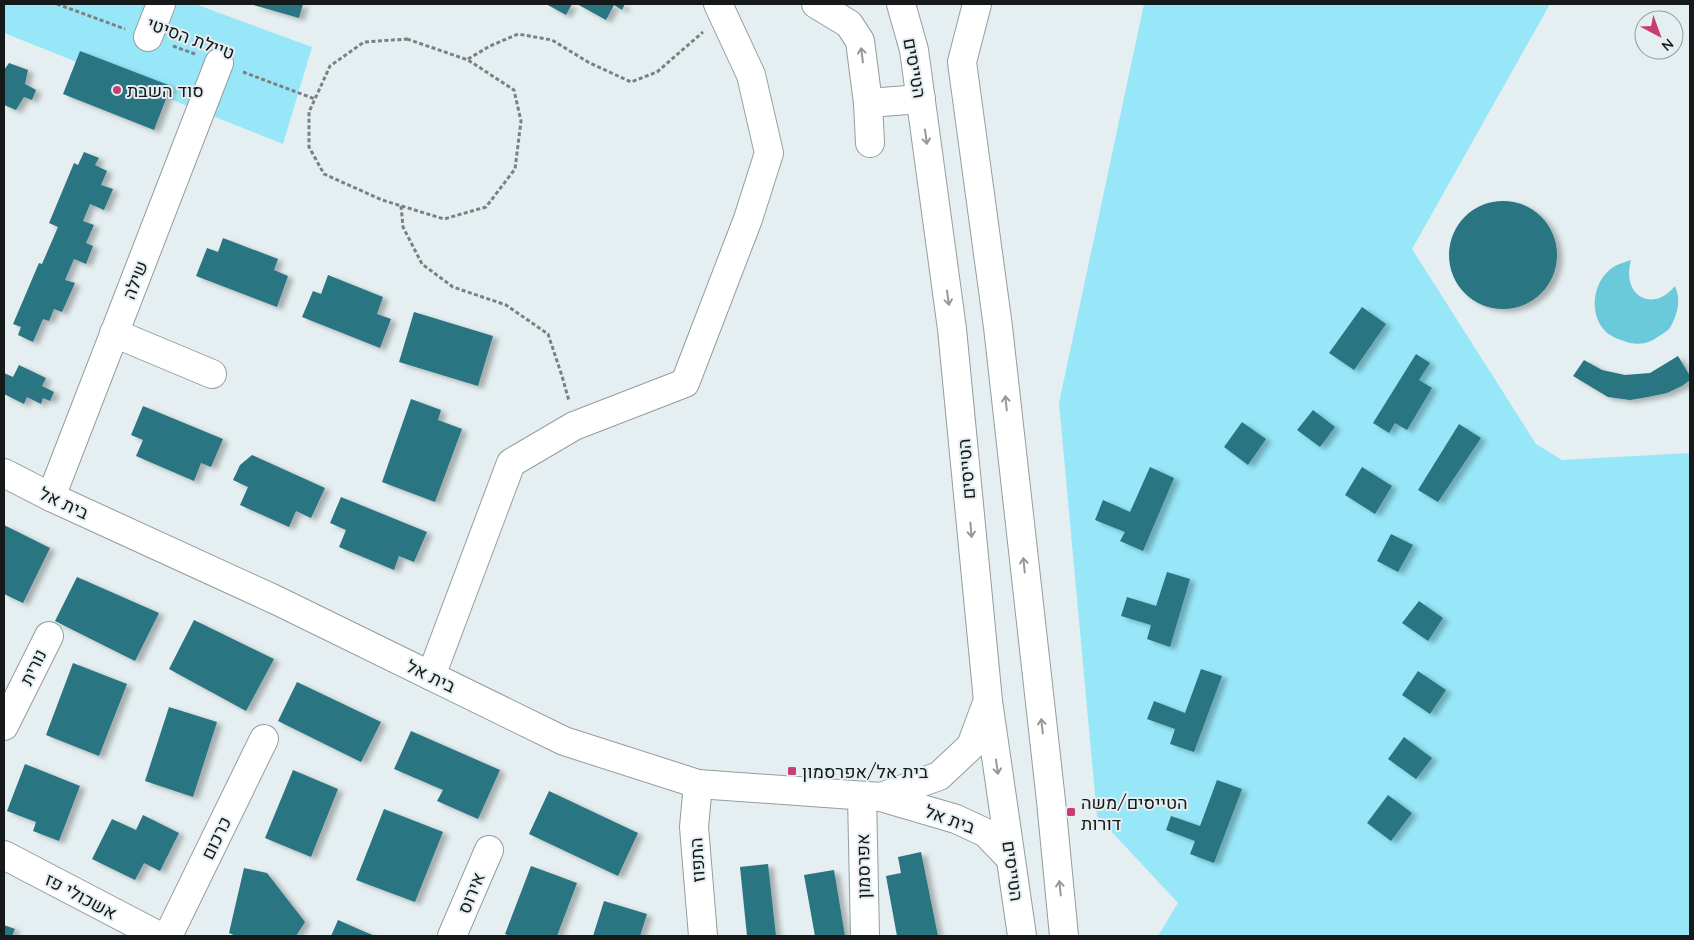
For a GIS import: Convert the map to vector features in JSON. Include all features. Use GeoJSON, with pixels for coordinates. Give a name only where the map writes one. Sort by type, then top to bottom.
{"type":"FeatureCollection","features":[{"type":"Feature","properties":{"kind":"street"},"geometry":{"type":"LineString","coordinates":[[148,37],[160,4]]}},
{"type":"Feature","properties":{"kind":"street"},"geometry":{"type":"LineString","coordinates":[[816,4],[850,24],[860,41],[868,103],[870,143]]}},
{"type":"Feature","properties":{"kind":"street","name":"הטייסים"},"geometry":{"type":"LineString","coordinates":[[901,4],[914,50],[952,329],[988,701],[1022,936]]}},
{"type":"Feature","properties":{"kind":"street"},"geometry":{"type":"LineString","coordinates":[[977,4],[962,62],[998,327],[1051,801],[1064,936]]}},
{"type":"Feature","properties":{"kind":"street"},"geometry":{"type":"LineString","coordinates":[[432,676],[511,463],[574,426],[685,383],[748,219],[769,153],[751,74],[721,9]]}},
{"type":"Feature","properties":{"kind":"street","name":"שילה"},"geometry":{"type":"LineString","coordinates":[[51,497],[218,63]]}},
{"type":"Feature","properties":{"kind":"street"},"geometry":{"type":"LineString","coordinates":[[868,103],[921,99]]}},
{"type":"Feature","properties":{"kind":"street"},"geometry":{"type":"LineString","coordinates":[[114,333],[212,374]]}},
{"type":"Feature","properties":{"kind":"street","name":"בית אל"},"geometry":{"type":"LineString","coordinates":[[4,474],[269,597],[564,741],[698,784],[871,797],[956,819],[986,833],[1010,858]]}},
{"type":"Feature","properties":{"kind":"street","name":"נורית"},"geometry":{"type":"LineString","coordinates":[[4,726],[49,636]]}},
{"type":"Feature","properties":{"kind":"street","name":"בית אל"},"geometry":{"type":"LineString","coordinates":[[871,797],[939,776],[971,746],[988,701]]}},
{"type":"Feature","properties":{"kind":"street","name":"כרכום"},"geometry":{"type":"LineString","coordinates":[[168,936],[264,739]]}},
{"type":"Feature","properties":{"kind":"street","name":"התפוז"},"geometry":{"type":"LineString","coordinates":[[698,784],[694,827],[703,936]]}},
{"type":"Feature","properties":{"kind":"street","name":"אפרסמון"},"geometry":{"type":"LineString","coordinates":[[865,936],[871,797]]}},
{"type":"Feature","properties":{"kind":"street","name":"אירוס"},"geometry":{"type":"LineString","coordinates":[[452,936],[489,850]]}},
{"type":"Feature","properties":{"kind":"street","name":"אשכולי פז"},"geometry":{"type":"LineString","coordinates":[[4,855],[159,936]]}},
{"type":"Feature","properties":{"kind":"path","name":"טיילת הסיטי"},"geometry":{"type":"LineString","coordinates":[[57,4],[315,99]]}},
{"type":"Feature","properties":{"kind":"path"},"geometry":{"type":"LineString","coordinates":[[468,60],[490,46],[518,34],[552,40],[588,62],[631,82],[657,72],[721,9]]}},
{"type":"Feature","properties":{"kind":"path"},"geometry":{"type":"LineString","coordinates":[[407,40],[468,60],[514,90],[521,121],[515,169],[486,207],[444,219],[382,200],[324,174],[309,148],[309,112],[330,66],[364,42],[407,40]]}},
{"type":"Feature","properties":{"kind":"path"},"geometry":{"type":"LineString","coordinates":[[401,206],[403,227],[422,264],[453,287],[506,304],[548,334],[562,376],[574,426]]}},
{"type":"Feature","properties":{"kind":"shaded area"},"geometry":{"type":"Polygon","coordinates":[[[4,4],[195,4],[312,47],[283,144],[4,33],[4,4]]]}},
{"type":"Feature","properties":{"kind":"shaded area"},"geometry":{"type":"Polygon","coordinates":[[[1144,4],[1550,4],[1412,249],[1536,444],[1562,460],[1690,453],[1690,936],[1158,936],[1178,903],[1097,816],[1059,403],[1144,4]]]}},
{"type":"Feature","properties":{"kind":"shaded area"},"geometry":{"type":"Polygon","coordinates":[[[1631,260],[1630,283],[1634,291],[1641,297],[1657,299],[1675,286],[1678,296],[1677,311],[1670,328],[1649,342],[1642,344],[1630,343],[1606,332],[1596,315],[1595,296],[1602,278],[1617,265],[1631,260]]]}},
{"type":"Feature","properties":{"kind":"building"},"geometry":{"type":"Polygon","coordinates":[[[250,4],[303,4],[299,18],[250,4]]]}},
{"type":"Feature","properties":{"kind":"building"},"geometry":{"type":"Polygon","coordinates":[[[546,4],[572,4],[566,15],[546,4]]]}},
{"type":"Feature","properties":{"kind":"building"},"geometry":{"type":"Polygon","coordinates":[[[577,4],[625,4],[622,10],[614,5],[606,20],[577,4]]]}},
{"type":"Feature","properties":{"kind":"building","name":"סוד השבת"},"geometry":{"type":"Polygon","coordinates":[[[80,51],[171,86],[154,130],[63,94],[80,51]]]}},
{"type":"Feature","properties":{"kind":"building"},"geometry":{"type":"Polygon","coordinates":[[[9,63],[28,70],[25,84],[36,90],[32,100],[24,97],[16,110],[4,105],[4,70],[9,63]]]}},
{"type":"Feature","properties":{"kind":"building"},"geometry":{"type":"Polygon","coordinates":[[[84,152],[99,158],[95,165],[107,171],[101,185],[113,189],[104,210],[90,204],[83,221],[94,225],[86,243],[93,246],[86,264],[74,259],[65,280],[75,283],[62,312],[54,309],[49,321],[43,319],[33,342],[18,335],[21,327],[13,324],[39,263],[42,264],[58,227],[49,223],[74,163],[78,165],[84,152]]]}},
{"type":"Feature","properties":{"kind":"building"},"geometry":{"type":"Polygon","coordinates":[[[1503,201],[1524,205],[1541,217],[1553,234],[1557,255],[1553,276],[1541,293],[1524,305],[1503,309],[1482,305],[1465,293],[1453,276],[1449,255],[1453,234],[1465,217],[1482,205],[1503,201]]]}},
{"type":"Feature","properties":{"kind":"building"},"geometry":{"type":"Polygon","coordinates":[[[223,238],[278,259],[274,270],[288,276],[277,307],[196,276],[207,248],[218,252],[223,238]]]}},
{"type":"Feature","properties":{"kind":"building"},"geometry":{"type":"Polygon","coordinates":[[[328,275],[383,297],[377,314],[391,319],[380,348],[302,317],[313,291],[321,294],[328,275]]]}},
{"type":"Feature","properties":{"kind":"building"},"geometry":{"type":"Polygon","coordinates":[[[1362,307],[1386,324],[1354,370],[1329,353],[1362,307]]]}},
{"type":"Feature","properties":{"kind":"building"},"geometry":{"type":"Polygon","coordinates":[[[414,312],[493,336],[478,386],[399,362],[414,312]]]}},
{"type":"Feature","properties":{"kind":"building"},"geometry":{"type":"Polygon","coordinates":[[[1416,354],[1430,363],[1419,380],[1432,388],[1407,430],[1395,423],[1389,433],[1373,423],[1416,354]]]}},
{"type":"Feature","properties":{"kind":"building"},"geometry":{"type":"Polygon","coordinates":[[[1678,356],[1690,376],[1690,380],[1667,393],[1648,397],[1630,400],[1608,397],[1573,376],[1584,360],[1602,370],[1625,375],[1650,373],[1678,356]]]}},
{"type":"Feature","properties":{"kind":"building"},"geometry":{"type":"Polygon","coordinates":[[[19,365],[46,378],[42,386],[54,392],[50,401],[43,398],[41,404],[27,397],[24,404],[4,394],[4,373],[13,377],[19,365]]]}},
{"type":"Feature","properties":{"kind":"building"},"geometry":{"type":"Polygon","coordinates":[[[411,399],[441,410],[438,420],[462,429],[435,502],[382,482],[411,399]]]}},
{"type":"Feature","properties":{"kind":"building"},"geometry":{"type":"Polygon","coordinates":[[[143,406],[223,439],[211,467],[201,463],[194,481],[136,456],[143,440],[131,435],[143,406]]]}},
{"type":"Feature","properties":{"kind":"building"},"geometry":{"type":"Polygon","coordinates":[[[1313,410],[1335,427],[1320,447],[1297,430],[1313,410]]]}},
{"type":"Feature","properties":{"kind":"building"},"geometry":{"type":"Polygon","coordinates":[[[1242,422],[1266,439],[1248,465],[1224,447],[1242,422]]]}},
{"type":"Feature","properties":{"kind":"building"},"geometry":{"type":"Polygon","coordinates":[[[1459,424],[1481,438],[1438,502],[1418,490],[1459,424]]]}},
{"type":"Feature","properties":{"kind":"building"},"geometry":{"type":"Polygon","coordinates":[[[252,455],[325,488],[311,518],[296,511],[289,527],[240,505],[248,487],[233,480],[240,465],[252,455]]]}},
{"type":"Feature","properties":{"kind":"building"},"geometry":{"type":"Polygon","coordinates":[[[1150,467],[1174,478],[1143,551],[1120,541],[1125,532],[1095,520],[1103,500],[1130,512],[1150,467]]]}},
{"type":"Feature","properties":{"kind":"building"},"geometry":{"type":"Polygon","coordinates":[[[1362,467],[1392,486],[1375,514],[1345,495],[1362,467]]]}},
{"type":"Feature","properties":{"kind":"building"},"geometry":{"type":"Polygon","coordinates":[[[341,497],[427,532],[414,562],[399,556],[394,570],[339,547],[346,530],[330,523],[341,497]]]}},
{"type":"Feature","properties":{"kind":"building"},"geometry":{"type":"Polygon","coordinates":[[[4,525],[50,548],[23,603],[4,594],[4,525]]]}},
{"type":"Feature","properties":{"kind":"building"},"geometry":{"type":"Polygon","coordinates":[[[1391,534],[1413,545],[1398,572],[1377,561],[1391,534]]]}},
{"type":"Feature","properties":{"kind":"building"},"geometry":{"type":"Polygon","coordinates":[[[1167,572],[1190,579],[1170,647],[1147,639],[1151,625],[1121,616],[1127,597],[1156,606],[1167,572]]]}},
{"type":"Feature","properties":{"kind":"building"},"geometry":{"type":"Polygon","coordinates":[[[77,577],[159,613],[135,661],[55,621],[77,577]]]}},
{"type":"Feature","properties":{"kind":"building"},"geometry":{"type":"Polygon","coordinates":[[[1419,601],[1443,618],[1428,641],[1402,623],[1419,601]]]}},
{"type":"Feature","properties":{"kind":"building"},"geometry":{"type":"Polygon","coordinates":[[[194,620],[274,659],[246,711],[169,669],[194,620]]]}},
{"type":"Feature","properties":{"kind":"building"},"geometry":{"type":"Polygon","coordinates":[[[73,663],[127,684],[99,756],[46,735],[73,663]]]}},
{"type":"Feature","properties":{"kind":"building"},"geometry":{"type":"Polygon","coordinates":[[[1201,669],[1222,676],[1194,752],[1170,744],[1175,729],[1147,719],[1154,701],[1185,713],[1201,669]]]}},
{"type":"Feature","properties":{"kind":"building"},"geometry":{"type":"Polygon","coordinates":[[[1418,671],[1446,690],[1430,714],[1402,695],[1418,671]]]}},
{"type":"Feature","properties":{"kind":"building"},"geometry":{"type":"Polygon","coordinates":[[[297,682],[381,722],[361,762],[278,721],[297,682]]]}},
{"type":"Feature","properties":{"kind":"building"},"geometry":{"type":"Polygon","coordinates":[[[169,707],[217,722],[193,797],[145,781],[169,707]]]}},
{"type":"Feature","properties":{"kind":"building"},"geometry":{"type":"Polygon","coordinates":[[[411,731],[500,770],[478,819],[437,801],[443,790],[394,769],[411,731]]]}},
{"type":"Feature","properties":{"kind":"building"},"geometry":{"type":"Polygon","coordinates":[[[1404,737],[1432,758],[1416,779],[1388,759],[1404,737]]]}},
{"type":"Feature","properties":{"kind":"building"},"geometry":{"type":"Polygon","coordinates":[[[25,764],[80,786],[59,841],[33,831],[36,822],[7,811],[25,764]]]}},
{"type":"Feature","properties":{"kind":"building"},"geometry":{"type":"Polygon","coordinates":[[[293,770],[338,789],[311,857],[265,838],[293,770]]]}},
{"type":"Feature","properties":{"kind":"building"},"geometry":{"type":"Polygon","coordinates":[[[1217,780],[1242,789],[1214,863],[1190,854],[1195,841],[1166,830],[1171,816],[1200,826],[1217,780]]]}},
{"type":"Feature","properties":{"kind":"building"},"geometry":{"type":"Polygon","coordinates":[[[549,791],[638,833],[618,876],[529,834],[549,791]]]}},
{"type":"Feature","properties":{"kind":"building"},"geometry":{"type":"Polygon","coordinates":[[[1388,795],[1412,813],[1391,841],[1367,823],[1388,795]]]}},
{"type":"Feature","properties":{"kind":"building"},"geometry":{"type":"Polygon","coordinates":[[[384,809],[443,832],[415,902],[356,880],[384,809]]]}},
{"type":"Feature","properties":{"kind":"building"},"geometry":{"type":"Polygon","coordinates":[[[143,815],[179,833],[160,871],[144,863],[135,880],[92,859],[112,819],[136,830],[143,815]]]}},
{"type":"Feature","properties":{"kind":"building"},"geometry":{"type":"Polygon","coordinates":[[[921,852],[938,936],[897,936],[886,876],[901,873],[898,857],[921,852]]]}},
{"type":"Feature","properties":{"kind":"building"},"geometry":{"type":"Polygon","coordinates":[[[768,864],[776,936],[747,936],[740,867],[768,864]]]}},
{"type":"Feature","properties":{"kind":"building"},"geometry":{"type":"Polygon","coordinates":[[[531,866],[577,883],[557,936],[510,936],[505,934],[531,866]]]}},
{"type":"Feature","properties":{"kind":"building"},"geometry":{"type":"Polygon","coordinates":[[[244,868],[267,873],[305,922],[296,936],[236,936],[229,933],[244,868]]]}},
{"type":"Feature","properties":{"kind":"building"},"geometry":{"type":"Polygon","coordinates":[[[834,870],[845,936],[815,936],[804,875],[834,870]]]}},
{"type":"Feature","properties":{"kind":"building"},"geometry":{"type":"Polygon","coordinates":[[[604,901],[647,914],[640,936],[593,936],[604,901]]]}},
{"type":"Feature","properties":{"kind":"building"},"geometry":{"type":"Polygon","coordinates":[[[338,920],[363,931],[375,936],[331,936],[338,920]]]}},
{"type":"Feature","properties":{"kind":"building"},"geometry":{"type":"Polygon","coordinates":[[[4,925],[15,929],[12,936],[4,936],[4,925]]]}},
{"type":"Feature","properties":{"kind":"place","name":"סוד השבת"},"geometry":{"type":"Point","coordinates":[117,90]}},
{"type":"Feature","properties":{"kind":"place","name":"בית אל/אפרסמון"},"geometry":{"type":"Point","coordinates":[792,771]}},
{"type":"Feature","properties":{"kind":"place","name":"הטייסים/משה דורות"},"geometry":{"type":"Point","coordinates":[1071,812]}}]}
